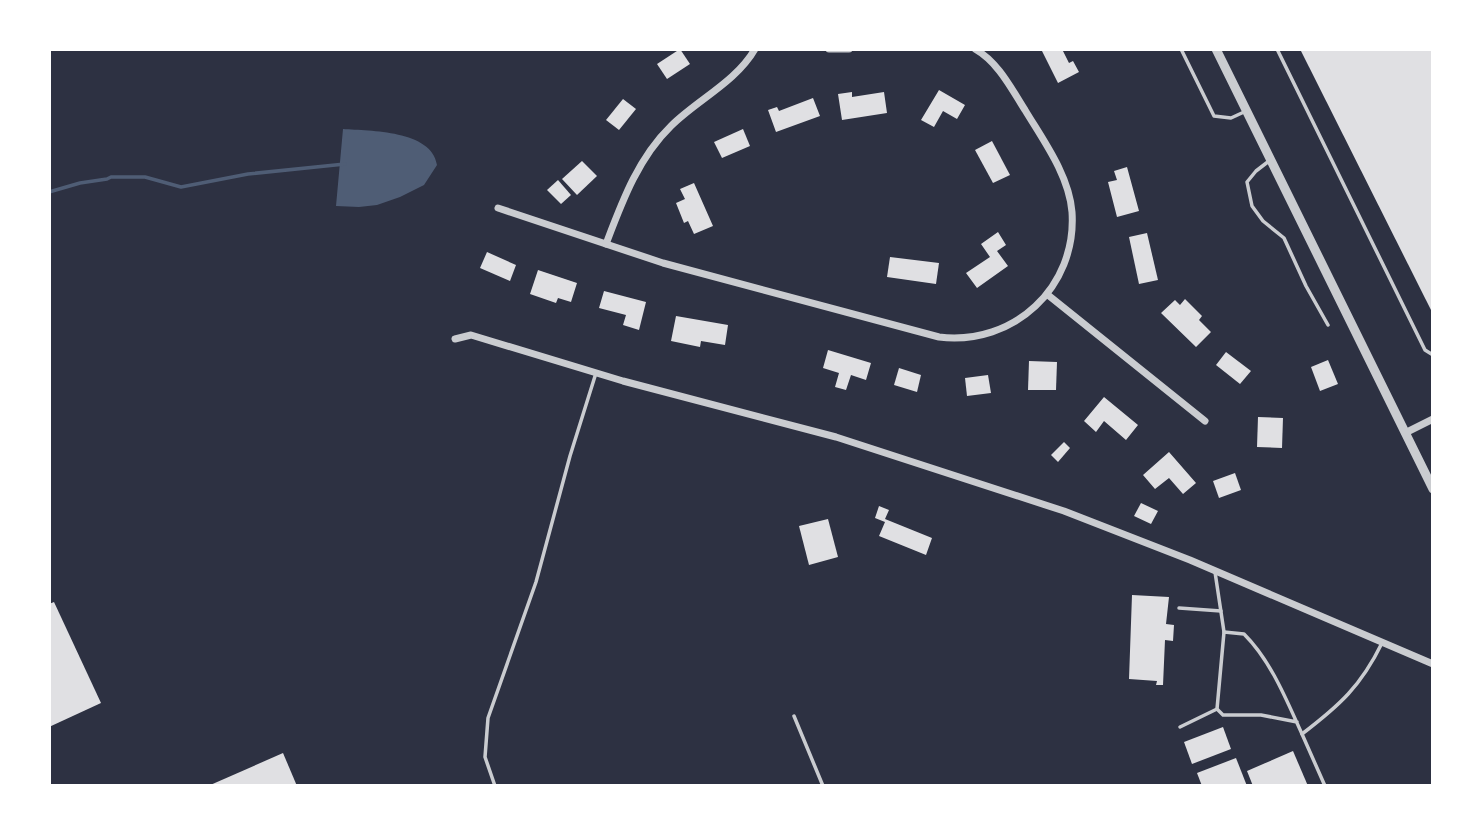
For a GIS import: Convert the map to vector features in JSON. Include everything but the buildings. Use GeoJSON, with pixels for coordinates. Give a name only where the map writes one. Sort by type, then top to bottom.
{"type":"FeatureCollection","features":[{"type":"Feature","properties":{"kind":"street"},"geometry":{"type":"LineString","coordinates":[[606,244],[625,195],[651,149],[673,123],[743,65],[755,49]]}},
{"type":"Feature","properties":{"kind":"street"},"geometry":{"type":"LineString","coordinates":[[828,49],[849,49]]}},
{"type":"Feature","properties":{"kind":"street"},"geometry":{"type":"LineString","coordinates":[[498,208],[663,263],[939,337],[971,337],[1003,327],[1034,308],[1048,295],[1060,273],[1072,233],[1070,202],[1060,172],[1007,81],[985,52],[975,49]]}},
{"type":"Feature","properties":{"kind":"street"},"geometry":{"type":"LineString","coordinates":[[1216,49],[1433,489]]}},
{"type":"Feature","properties":{"kind":"street"},"geometry":{"type":"LineString","coordinates":[[1048,295],[1205,421]]}},
{"type":"Feature","properties":{"kind":"street"},"geometry":{"type":"LineString","coordinates":[[455,339],[471,335],[596,373],[862,445],[1064,511],[1214,570],[1433,664]]}},
{"type":"Feature","properties":{"kind":"street"},"geometry":{"type":"LineString","coordinates":[[1405,433],[1433,419]]}},
{"type":"Feature","properties":{"kind":"lane"},"geometry":{"type":"LineString","coordinates":[[1181,49],[1214,116],[1231,118],[1246,111]]}},
{"type":"Feature","properties":{"kind":"lane"},"geometry":{"type":"LineString","coordinates":[[1277,49],[1425,350],[1433,355]]}},
{"type":"Feature","properties":{"kind":"lane"},"geometry":{"type":"LineString","coordinates":[[1270,160],[1247,182],[1252,206],[1263,221],[1284,239],[1328,325]]}},
{"type":"Feature","properties":{"kind":"lane"},"geometry":{"type":"LineString","coordinates":[[495,786],[485,757],[488,718],[536,582],[596,373]]}},
{"type":"Feature","properties":{"kind":"lane"},"geometry":{"type":"LineString","coordinates":[[1214,570],[1224,632],[1217,709]]}},
{"type":"Feature","properties":{"kind":"lane"},"geometry":{"type":"LineString","coordinates":[[1179,608],[1221,611]]}},
{"type":"Feature","properties":{"kind":"lane"},"geometry":{"type":"LineString","coordinates":[[1224,632],[1244,634],[1256,646],[1297,722],[1325,786]]}},
{"type":"Feature","properties":{"kind":"lane"},"geometry":{"type":"LineString","coordinates":[[1302,734],[1347,698],[1382,643]]}},
{"type":"Feature","properties":{"kind":"lane"},"geometry":{"type":"LineString","coordinates":[[1217,709],[1223,715],[1261,715],[1297,722]]}},
{"type":"Feature","properties":{"kind":"lane"},"geometry":{"type":"LineString","coordinates":[[1180,727],[1217,709]]}},
{"type":"Feature","properties":{"kind":"lane"},"geometry":{"type":"LineString","coordinates":[[794,716],[823,786]]}},
{"type":"Feature","properties":{"kind":"water"},"geometry":{"type":"Polygon","coordinates":[[[343,129],[383,132],[412,139],[433,153],[437,165],[424,185],[400,197],[377,205],[336,206],[343,129]]]}},
{"type":"Feature","properties":{"kind":"waterway"},"geometry":{"type":"LineString","coordinates":[[49,192],[111,177],[145,177],[181,187],[248,174],[345,164]]}}]}
